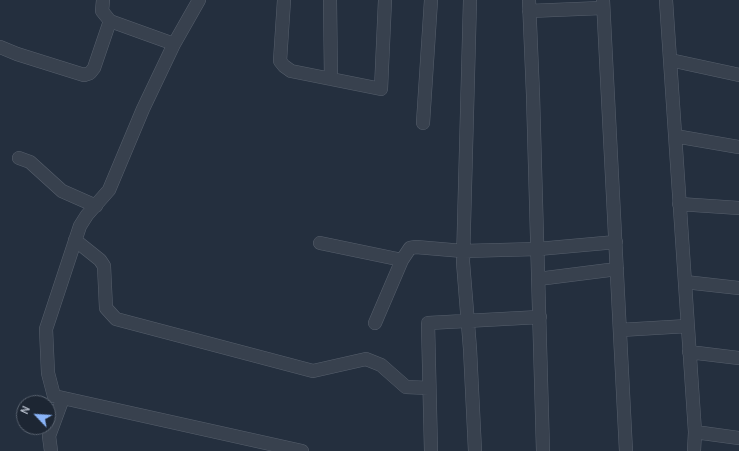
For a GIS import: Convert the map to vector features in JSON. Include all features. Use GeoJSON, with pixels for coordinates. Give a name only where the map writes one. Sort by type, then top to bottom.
{"type":"FeatureCollection","features":[{"type":"Feature","properties":{"kind":"street"},"geometry":{"type":"LineString","coordinates":[[104,0],[102,11],[110,20],[174,44]]}},
{"type":"Feature","properties":{"kind":"street"},"geometry":{"type":"LineString","coordinates":[[198,0],[174,44],[143,109],[109,190],[87,215],[75,240],[46,329],[48,373],[54,396],[302,451]]}},
{"type":"Feature","properties":{"kind":"street"},"geometry":{"type":"LineString","coordinates":[[284,0],[280,61],[291,71],[381,89],[385,0]]}},
{"type":"Feature","properties":{"kind":"street"},"geometry":{"type":"LineString","coordinates":[[330,0],[331,79]]}},
{"type":"Feature","properties":{"kind":"street"},"geometry":{"type":"LineString","coordinates":[[423,123],[431,0]]}},
{"type":"Feature","properties":{"kind":"street"},"geometry":{"type":"LineString","coordinates":[[470,0],[463,251],[475,451]]}},
{"type":"Feature","properties":{"kind":"street"},"geometry":{"type":"LineString","coordinates":[[666,0],[688,326],[694,451]]}},
{"type":"Feature","properties":{"kind":"street"},"geometry":{"type":"LineString","coordinates":[[543,451],[538,249],[529,6],[602,4],[606,47],[626,451]]}},
{"type":"Feature","properties":{"kind":"street"},"geometry":{"type":"LineString","coordinates":[[0,47],[16,54],[84,75],[90,73],[94,68],[110,20]]}},
{"type":"Feature","properties":{"kind":"street"},"geometry":{"type":"LineString","coordinates":[[670,60],[739,75]]}},
{"type":"Feature","properties":{"kind":"street"},"geometry":{"type":"LineString","coordinates":[[675,136],[739,147]]}},
{"type":"Feature","properties":{"kind":"street"},"geometry":{"type":"LineString","coordinates":[[18,158],[30,162],[62,191],[96,206]]}},
{"type":"Feature","properties":{"kind":"street"},"geometry":{"type":"LineString","coordinates":[[679,204],[739,208]]}},
{"type":"Feature","properties":{"kind":"street"},"geometry":{"type":"LineString","coordinates":[[75,240],[100,260],[104,266],[106,308],[116,319],[313,371],[366,360],[381,365],[406,387],[429,388]]}},
{"type":"Feature","properties":{"kind":"street"},"geometry":{"type":"LineString","coordinates":[[375,322],[402,260],[410,248],[416,247],[463,251],[538,249],[616,242]]}},
{"type":"Feature","properties":{"kind":"street"},"geometry":{"type":"LineString","coordinates":[[320,243],[402,260]]}},
{"type":"Feature","properties":{"kind":"street"},"geometry":{"type":"LineString","coordinates":[[538,279],[617,269]]}},
{"type":"Feature","properties":{"kind":"street"},"geometry":{"type":"LineString","coordinates":[[685,282],[739,288]]}},
{"type":"Feature","properties":{"kind":"street"},"geometry":{"type":"LineString","coordinates":[[431,451],[428,323],[540,317]]}},
{"type":"Feature","properties":{"kind":"street"},"geometry":{"type":"LineString","coordinates":[[620,330],[688,326]]}},
{"type":"Feature","properties":{"kind":"street"},"geometry":{"type":"LineString","coordinates":[[689,352],[739,358]]}},
{"type":"Feature","properties":{"kind":"street"},"geometry":{"type":"LineString","coordinates":[[51,451],[49,436],[63,398]]}},
{"type":"Feature","properties":{"kind":"street"},"geometry":{"type":"LineString","coordinates":[[694,432],[739,438]]}}]}
